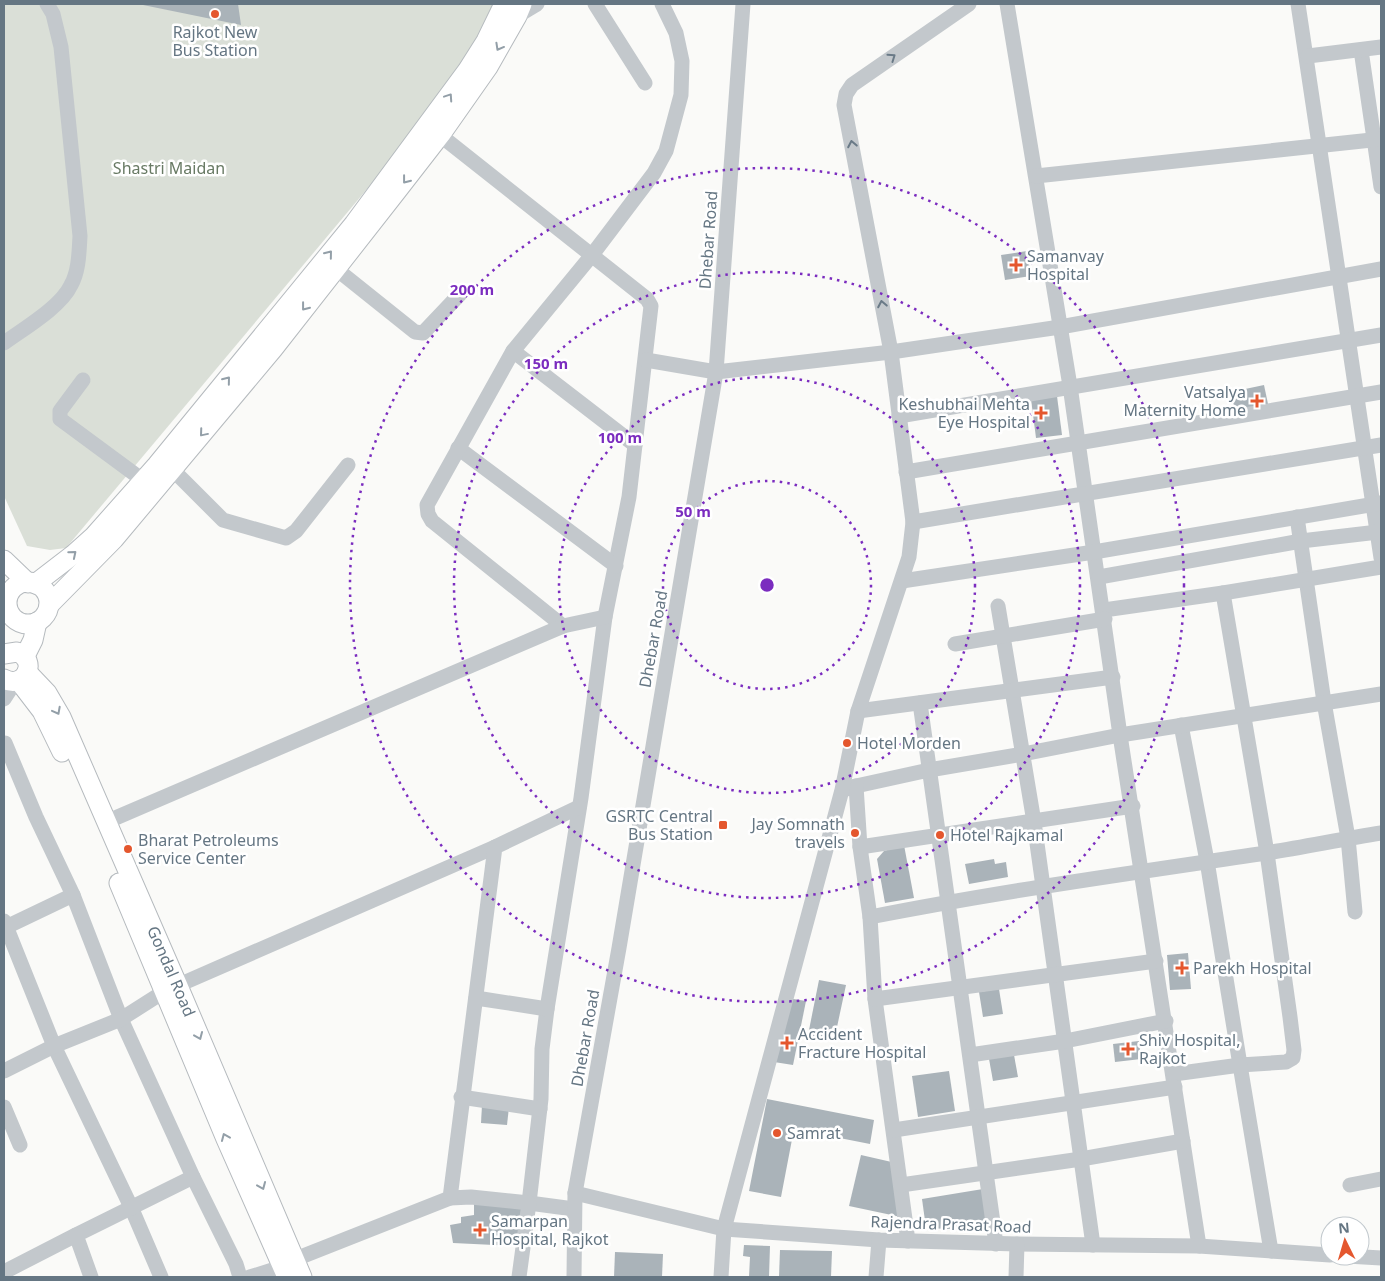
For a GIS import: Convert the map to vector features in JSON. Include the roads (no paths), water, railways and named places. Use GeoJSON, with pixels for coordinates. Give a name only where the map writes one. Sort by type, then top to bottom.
{"type":"FeatureCollection","features":[{"type":"Feature","properties":{"kind":"main road"},"geometry":{"type":"LineString","coordinates":[[15,668],[14,618],[8,607],[6,595],[15,588],[31,583],[74,554],[94,536],[144,481],[354,224],[488,66],[514,8]]}},
{"type":"Feature","properties":{"kind":"main road"},"geometry":{"type":"LineString","coordinates":[[14,618],[25,624],[37,622],[45,616],[49,605],[114,538],[273,349],[335,268],[435,130]]}},
{"type":"Feature","properties":{"kind":"main road"},"geometry":{"type":"LineString","coordinates":[[4,560],[31,583],[46,592],[49,605]]}},
{"type":"Feature","properties":{"kind":"main road"},"geometry":{"type":"LineString","coordinates":[[15,668],[33,640],[37,622]]}},
{"type":"Feature","properties":{"kind":"main road","name":"Gondal Road"},"geometry":{"type":"LineString","coordinates":[[15,668],[46,693],[55,706],[106,822],[172,989],[226,1139],[287,1268],[302,1277]]}},
{"type":"Feature","properties":{"kind":"main road","name":"Gondal Road"},"geometry":{"type":"LineString","coordinates":[[15,668],[53,731],[172,989]]}},
{"type":"Feature","properties":{"kind":"street"},"geometry":{"type":"LineString","coordinates":[[4,344],[53,306],[71,286],[78,263],[80,236],[61,47],[53,14],[47,4]]}},
{"type":"Feature","properties":{"kind":"street"},"geometry":{"type":"LineString","coordinates":[[514,8],[537,4]]}},
{"type":"Feature","properties":{"kind":"street"},"geometry":{"type":"LineString","coordinates":[[595,4],[645,83]]}},
{"type":"Feature","properties":{"kind":"street"},"geometry":{"type":"LineString","coordinates":[[563,626],[432,521],[428,514],[427,505],[513,351],[592,255],[654,173],[666,151],[681,95],[682,61],[676,33],[662,4]]}},
{"type":"Feature","properties":{"kind":"street","name":"Dhebar Road"},"geometry":{"type":"LineString","coordinates":[[574,1277],[575,1193],[621,938],[716,372],[743,4]]}},
{"type":"Feature","properties":{"kind":"street"},"geometry":{"type":"LineString","coordinates":[[721,1277],[724,1229],[849,788],[858,711],[902,581],[912,542],[913,522],[891,352],[844,105],[846,94],[852,85],[969,4]]}},
{"type":"Feature","properties":{"kind":"street"},"geometry":{"type":"LineString","coordinates":[[1007,4],[1070,386],[1120,735],[1143,870],[1199,1246]]}},
{"type":"Feature","properties":{"kind":"street"},"geometry":{"type":"LineString","coordinates":[[1298,4],[1308,56],[1364,448],[1377,504],[1381,558]]}},
{"type":"Feature","properties":{"kind":"street"},"geometry":{"type":"LineString","coordinates":[[1308,56],[1381,47]]}},
{"type":"Feature","properties":{"kind":"street"},"geometry":{"type":"LineString","coordinates":[[1361,50],[1378,140],[1381,187]]}},
{"type":"Feature","properties":{"kind":"street"},"geometry":{"type":"LineString","coordinates":[[435,130],[648,299],[651,306],[635,444],[616,566],[605,616],[579,807],[547,1009],[542,1050],[540,1109],[519,1277]]}},
{"type":"Feature","properties":{"kind":"street"},"geometry":{"type":"LineString","coordinates":[[1036,176],[1378,140]]}},
{"type":"Feature","properties":{"kind":"street"},"geometry":{"type":"LineString","coordinates":[[335,268],[415,332],[423,333],[460,294]]}},
{"type":"Feature","properties":{"kind":"street"},"geometry":{"type":"LineString","coordinates":[[646,360],[716,372],[891,352],[1060,327],[1381,269]]}},
{"type":"Feature","properties":{"kind":"street"},"geometry":{"type":"LineString","coordinates":[[899,416],[1381,335]]}},
{"type":"Feature","properties":{"kind":"street"},"geometry":{"type":"LineString","coordinates":[[513,351],[635,444]]}},
{"type":"Feature","properties":{"kind":"street"},"geometry":{"type":"LineString","coordinates":[[83,380],[60,411],[60,419],[144,481]]}},
{"type":"Feature","properties":{"kind":"street"},"geometry":{"type":"LineString","coordinates":[[906,472],[1381,392]]}},
{"type":"Feature","properties":{"kind":"street"},"geometry":{"type":"LineString","coordinates":[[913,522],[1086,492],[1381,445]]}},
{"type":"Feature","properties":{"kind":"street"},"geometry":{"type":"LineString","coordinates":[[458,448],[616,566]]}},
{"type":"Feature","properties":{"kind":"street"},"geometry":{"type":"LineString","coordinates":[[172,469],[223,520],[286,538],[296,531],[348,465]]}},
{"type":"Feature","properties":{"kind":"street"},"geometry":{"type":"LineString","coordinates":[[902,581],[1094,552],[1377,504]]}},
{"type":"Feature","properties":{"kind":"street"},"geometry":{"type":"LineString","coordinates":[[1297,517],[1324,702],[1348,838],[1355,912]]}},
{"type":"Feature","properties":{"kind":"street"},"geometry":{"type":"LineString","coordinates":[[1098,577],[1301,542],[1378,532]]}},
{"type":"Feature","properties":{"kind":"street"},"geometry":{"type":"LineString","coordinates":[[955,644],[1003,636],[1104,614],[1307,578],[1381,567]]}},
{"type":"Feature","properties":{"kind":"street"},"geometry":{"type":"LineString","coordinates":[[894,1130],[978,1116],[1074,1104],[1240,1065],[1286,1062],[1293,1058],[1294,1050],[1267,853],[1223,593]]}},
{"type":"Feature","properties":{"kind":"street"},"geometry":{"type":"LineString","coordinates":[[998,606],[1011,691],[1024,754],[1044,887],[1093,1245]]}},
{"type":"Feature","properties":{"kind":"street"},"geometry":{"type":"LineString","coordinates":[[106,822],[563,626],[605,616]]}},
{"type":"Feature","properties":{"kind":"street"},"geometry":{"type":"LineString","coordinates":[[4,699],[15,668]]}},
{"type":"Feature","properties":{"kind":"street"},"geometry":{"type":"LineString","coordinates":[[858,711],[1113,677]]}},
{"type":"Feature","properties":{"kind":"street"},"geometry":{"type":"LineString","coordinates":[[849,788],[929,770],[1120,735],[1244,714],[1381,694]]}},
{"type":"Feature","properties":{"kind":"street"},"geometry":{"type":"LineString","coordinates":[[920,704],[996,1244]]}},
{"type":"Feature","properties":{"kind":"street"},"geometry":{"type":"LineString","coordinates":[[1181,725],[1207,861],[1271,1251]]}},
{"type":"Feature","properties":{"kind":"street"},"geometry":{"type":"LineString","coordinates":[[5,743],[36,817],[73,895],[120,1019],[193,1177],[236,1264],[240,1277]]}},
{"type":"Feature","properties":{"kind":"street"},"geometry":{"type":"LineString","coordinates":[[849,788],[870,917],[875,999],[908,1241]]}},
{"type":"Feature","properties":{"kind":"street"},"geometry":{"type":"LineString","coordinates":[[860,847],[1133,806]]}},
{"type":"Feature","properties":{"kind":"street"},"geometry":{"type":"LineString","coordinates":[[4,1071],[54,1046],[120,1019],[172,989],[495,847],[579,807]]}},
{"type":"Feature","properties":{"kind":"street"},"geometry":{"type":"LineString","coordinates":[[870,917],[947,902],[1143,870],[1267,853],[1381,833]]}},
{"type":"Feature","properties":{"kind":"street"},"geometry":{"type":"LineString","coordinates":[[450,1198],[461,1097],[476,998],[495,847]]}},
{"type":"Feature","properties":{"kind":"street"},"geometry":{"type":"LineString","coordinates":[[73,895],[5,926],[54,1046],[131,1207],[160,1277]]}},
{"type":"Feature","properties":{"kind":"street"},"geometry":{"type":"LineString","coordinates":[[875,999],[1156,961]]}},
{"type":"Feature","properties":{"kind":"street"},"geometry":{"type":"LineString","coordinates":[[476,998],[547,1009]]}},
{"type":"Feature","properties":{"kind":"street"},"geometry":{"type":"LineString","coordinates":[[970,1055],[1065,1041],[1166,1021]]}},
{"type":"Feature","properties":{"kind":"street"},"geometry":{"type":"LineString","coordinates":[[461,1097],[540,1109]]}},
{"type":"Feature","properties":{"kind":"street"},"geometry":{"type":"LineString","coordinates":[[4,1107],[20,1145]]}},
{"type":"Feature","properties":{"kind":"street"},"geometry":{"type":"LineString","coordinates":[[901,1185],[1081,1159],[1183,1141]]}},
{"type":"Feature","properties":{"kind":"street"},"geometry":{"type":"LineString","coordinates":[[7,1271],[193,1177]]}},
{"type":"Feature","properties":{"kind":"street"},"geometry":{"type":"LineString","coordinates":[[1350,1185],[1381,1179]]}},
{"type":"Feature","properties":{"kind":"street","name":"Rajendra Prasat Road"},"geometry":{"type":"LineString","coordinates":[[575,1193],[724,1229],[879,1240],[996,1244],[1199,1246],[1320,1254]]}},
{"type":"Feature","properties":{"kind":"street"},"geometry":{"type":"LineString","coordinates":[[250,1277],[287,1268],[450,1198],[471,1197],[574,1209]]}},
{"type":"Feature","properties":{"kind":"street"},"geometry":{"type":"LineString","coordinates":[[76,1235],[91,1277]]}},
{"type":"Feature","properties":{"kind":"street"},"geometry":{"type":"LineString","coordinates":[[876,1277],[879,1240]]}},
{"type":"Feature","properties":{"kind":"street"},"geometry":{"type":"LineString","coordinates":[[1016,1277],[1017,1244]]}},
{"type":"Feature","properties":{"kind":"place","name":"Rajkot New Bus Station"},"geometry":{"type":"Point","coordinates":[215,14]}},
{"type":"Feature","properties":{"kind":"place","name":"Samanvay Hospital"},"geometry":{"type":"Point","coordinates":[1016,265]}},
{"type":"Feature","properties":{"kind":"place","name":"Vatsalya Maternity Home"},"geometry":{"type":"Point","coordinates":[1257,401]}},
{"type":"Feature","properties":{"kind":"place","name":"Keshubhai Mehta Eye Hospital"},"geometry":{"type":"Point","coordinates":[1041,413]}},
{"type":"Feature","properties":{"kind":"place","name":"Hotel Morden"},"geometry":{"type":"Point","coordinates":[847,743]}},
{"type":"Feature","properties":{"kind":"place","name":"GSRTC Central Bus Station"},"geometry":{"type":"Point","coordinates":[723,825]}},
{"type":"Feature","properties":{"kind":"place","name":"Jay Somnath travels"},"geometry":{"type":"Point","coordinates":[855,833]}},
{"type":"Feature","properties":{"kind":"place","name":"Hotel Rajkamal"},"geometry":{"type":"Point","coordinates":[940,835]}},
{"type":"Feature","properties":{"kind":"place","name":"Bharat Petroleums Service Center"},"geometry":{"type":"Point","coordinates":[128,849]}},
{"type":"Feature","properties":{"kind":"place","name":"Parekh Hospital"},"geometry":{"type":"Point","coordinates":[1182,968]}},
{"type":"Feature","properties":{"kind":"place","name":"Accident Fracture Hospital"},"geometry":{"type":"Point","coordinates":[787,1043]}},
{"type":"Feature","properties":{"kind":"place","name":"Shiv Hospital, Rajkot"},"geometry":{"type":"Point","coordinates":[1128,1049]}},
{"type":"Feature","properties":{"kind":"place","name":"Samrat"},"geometry":{"type":"Point","coordinates":[777,1133]}},
{"type":"Feature","properties":{"kind":"place","name":"Samarpan Hospital, Rajkot"},"geometry":{"type":"Point","coordinates":[480,1230]}},
{"type":"Feature","properties":{"kind":"park label","name":"Shastri Maidan"},"geometry":{"type":"Point","coordinates":[169,168]}}]}
